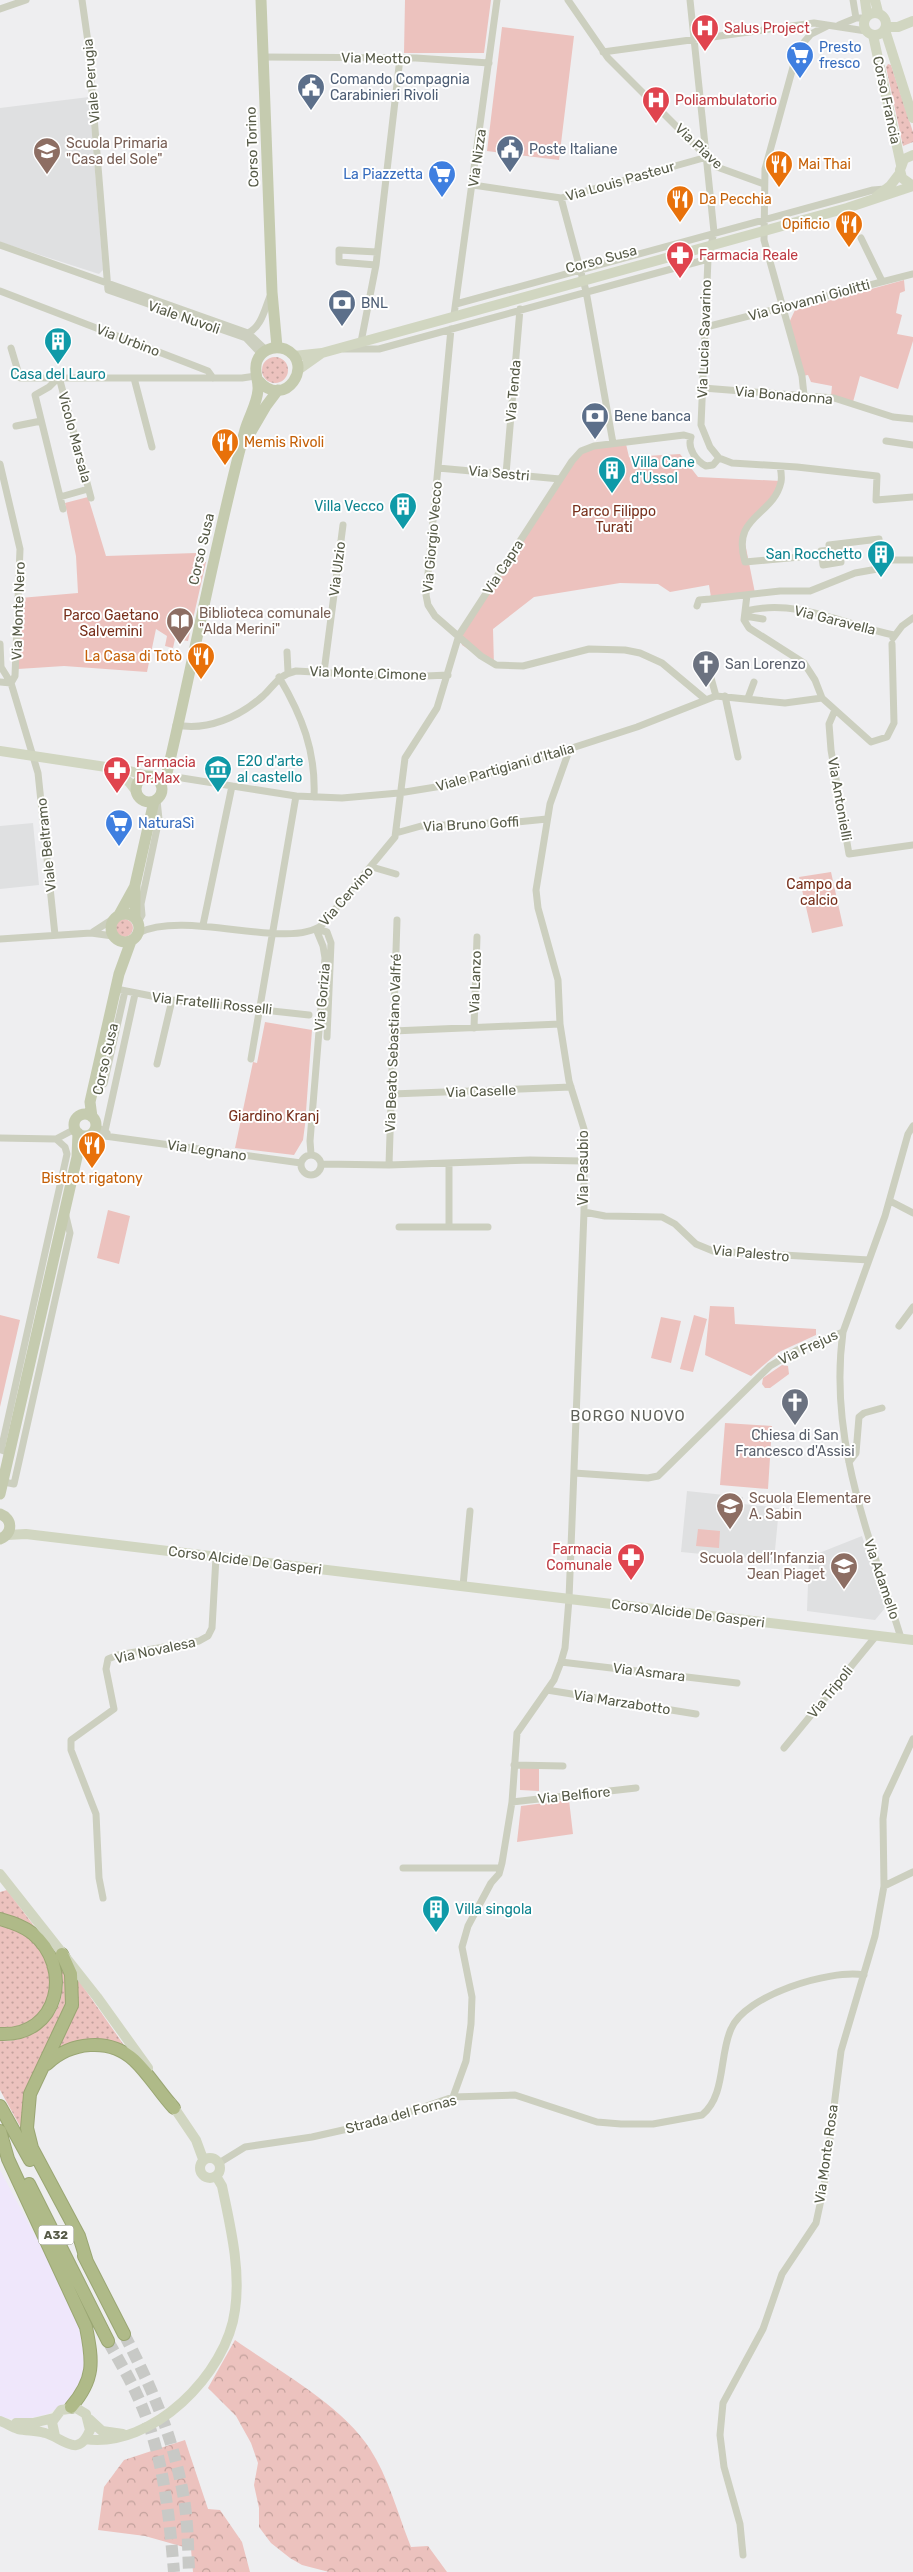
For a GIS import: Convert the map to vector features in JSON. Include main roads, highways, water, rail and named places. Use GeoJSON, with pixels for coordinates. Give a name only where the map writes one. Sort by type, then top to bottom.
{"type":"FeatureCollection","features":[{"type":"Feature","properties":{"kind":"highway"},"geometry":{"type":"LineString","coordinates":[[0,1920],[22,1927],[41,1942],[54,1966],[57,1980],[55,1993],[45,2016],[24,2030],[0,2034]]}},
{"type":"Feature","properties":{"kind":"highway"},"geometry":{"type":"LineString","coordinates":[[62,1954],[71,1974],[72,2005],[41,2070],[27,2106],[28,2138],[79,2236],[87,2262]]}},
{"type":"Feature","properties":{"kind":"highway"},"geometry":{"type":"LineString","coordinates":[[41,2070],[53,2059],[70,2049],[91,2045],[112,2048],[134,2060],[174,2108]]}},
{"type":"Feature","properties":{"kind":"highway","name":"A32"},"geometry":{"type":"LineString","coordinates":[[0,2106],[87,2262],[124,2334]]}},
{"type":"Feature","properties":{"kind":"highway"},"geometry":{"type":"LineString","coordinates":[[0,2131],[8,2159],[86,2327],[91,2351],[89,2382],[70,2407]]}},
{"type":"Feature","properties":{"kind":"highway","name":"A32"},"geometry":{"type":"LineString","coordinates":[[0,2131],[63,2248],[108,2341]]}},
{"type":"Feature","properties":{"kind":"main road","name":"Corso Torino"},"geometry":{"type":"LineString","coordinates":[[261,0],[272,292],[268,351]]}},
{"type":"Feature","properties":{"kind":"main road"},"geometry":{"type":"LineString","coordinates":[[268,351],[290,352],[294,356],[298,370],[293,383],[278,390],[243,444],[245,430],[256,401],[257,378],[255,368],[268,351]]}},
{"type":"Feature","properties":{"kind":"main road"},"geometry":{"type":"LineString","coordinates":[[257,378],[267,388],[278,390]]}},
{"type":"Feature","properties":{"kind":"main road","name":"Corso Susa"},"geometry":{"type":"LineString","coordinates":[[157,779],[171,749],[228,497],[243,444]]}},
{"type":"Feature","properties":{"kind":"main road"},"geometry":{"type":"LineString","coordinates":[[157,779],[161,793],[156,800],[145,802],[138,795],[139,780],[157,779]]}},
{"type":"Feature","properties":{"kind":"main road","name":"Corso Susa"},"geometry":{"type":"LineString","coordinates":[[138,795],[147,845]]}},
{"type":"Feature","properties":{"kind":"main road","name":"Corso Susa"},"geometry":{"type":"LineString","coordinates":[[116,917],[135,885],[147,845],[156,800]]}},
{"type":"Feature","properties":{"kind":"main road","name":"Corso Susa"},"geometry":{"type":"LineString","coordinates":[[119,974],[136,927],[135,885]]}},
{"type":"Feature","properties":{"kind":"main road"},"geometry":{"type":"LineString","coordinates":[[127,914],[136,927],[123,942],[114,938],[110,927],[116,917],[127,914]]}},
{"type":"Feature","properties":{"kind":"main road","name":"Corso Susa"},"geometry":{"type":"LineString","coordinates":[[3,1537],[5,1452],[33,1376],[26,1361],[45,1325],[47,1271],[65,1211],[70,1167],[78,1154],[88,1127],[90,1102],[120,990],[114,938]]}},
{"type":"Feature","properties":{"kind":"main road","name":"Corso Susa"},"geometry":{"type":"LineString","coordinates":[[0,1494],[4,1482]]}},
{"type":"Feature","properties":{"kind":"tunnel"},"geometry":{"type":"LineString","coordinates":[[124,2334],[153,2394],[174,2455],[185,2508],[189,2572]]}},
{"type":"Feature","properties":{"kind":"tunnel"},"geometry":{"type":"LineString","coordinates":[[108,2341],[134,2388],[153,2438],[167,2504],[174,2572]]}},
{"type":"Feature","properties":{"kind":"place","name":"Salus Project"},"geometry":{"type":"Point","coordinates":[705,52]}},
{"type":"Feature","properties":{"kind":"place","name":"Presto fresco"},"geometry":{"type":"Point","coordinates":[800,79]}},
{"type":"Feature","properties":{"kind":"place","name":"Comando Compagnia Carabinieri Rivoli"},"geometry":{"type":"Point","coordinates":[311,111]}},
{"type":"Feature","properties":{"kind":"place","name":"Poliambulatorio"},"geometry":{"type":"Point","coordinates":[656,124]}},
{"type":"Feature","properties":{"kind":"place","name":"Poste Italiane"},"geometry":{"type":"Point","coordinates":[510,173]}},
{"type":"Feature","properties":{"kind":"place","name":"Scuola Primaria \"Casa del Sole\""},"geometry":{"type":"Point","coordinates":[47,175]}},
{"type":"Feature","properties":{"kind":"place","name":"Mai Thai"},"geometry":{"type":"Point","coordinates":[779,188]}},
{"type":"Feature","properties":{"kind":"place","name":"La Piazzetta"},"geometry":{"type":"Point","coordinates":[442,198]}},
{"type":"Feature","properties":{"kind":"place","name":"Da Pecchia"},"geometry":{"type":"Point","coordinates":[680,223]}},
{"type":"Feature","properties":{"kind":"place","name":"Opificio"},"geometry":{"type":"Point","coordinates":[849,248]}},
{"type":"Feature","properties":{"kind":"place","name":"Farmacia Reale"},"geometry":{"type":"Point","coordinates":[680,279]}},
{"type":"Feature","properties":{"kind":"place","name":"BNL"},"geometry":{"type":"Point","coordinates":[342,327]}},
{"type":"Feature","properties":{"kind":"place","name":"Casa del Lauro"},"geometry":{"type":"Point","coordinates":[58,365]}},
{"type":"Feature","properties":{"kind":"place","name":"Bene banca"},"geometry":{"type":"Point","coordinates":[595,440]}},
{"type":"Feature","properties":{"kind":"place","name":"Memis Rivoli"},"geometry":{"type":"Point","coordinates":[225,466]}},
{"type":"Feature","properties":{"kind":"place","name":"Villa Cane d'Ussol"},"geometry":{"type":"Point","coordinates":[612,494]}},
{"type":"Feature","properties":{"kind":"place","name":"Villa Vecco"},"geometry":{"type":"Point","coordinates":[403,530]}},
{"type":"Feature","properties":{"kind":"place","name":"San Rocchetto"},"geometry":{"type":"Point","coordinates":[881,578]}},
{"type":"Feature","properties":{"kind":"place","name":"Biblioteca comunale \"Alda Merini\""},"geometry":{"type":"Point","coordinates":[180,645]}},
{"type":"Feature","properties":{"kind":"place","name":"La Casa di Totò"},"geometry":{"type":"Point","coordinates":[201,680]}},
{"type":"Feature","properties":{"kind":"place","name":"San Lorenzo"},"geometry":{"type":"Point","coordinates":[706,688]}},
{"type":"Feature","properties":{"kind":"place","name":"E20 d'arte al castello"},"geometry":{"type":"Point","coordinates":[218,793]}},
{"type":"Feature","properties":{"kind":"place","name":"Farmacia Dr.Max"},"geometry":{"type":"Point","coordinates":[117,794]}},
{"type":"Feature","properties":{"kind":"place","name":"NaturaSì"},"geometry":{"type":"Point","coordinates":[119,847]}},
{"type":"Feature","properties":{"kind":"place","name":"Bistrot rigatony"},"geometry":{"type":"Point","coordinates":[92,1169]}},
{"type":"Feature","properties":{"kind":"place","name":"Chiesa di San Francesco d'Assisi"},"geometry":{"type":"Point","coordinates":[795,1426]}},
{"type":"Feature","properties":{"kind":"place","name":"Scuola Elementare A. Sabin"},"geometry":{"type":"Point","coordinates":[730,1530]}},
{"type":"Feature","properties":{"kind":"place","name":"Farmacia Comunale"},"geometry":{"type":"Point","coordinates":[631,1581]}},
{"type":"Feature","properties":{"kind":"place","name":"Scuola dell’Infanzia Jean Piaget"},"geometry":{"type":"Point","coordinates":[844,1590]}},
{"type":"Feature","properties":{"kind":"place","name":"Villa singola"},"geometry":{"type":"Point","coordinates":[436,1933]}},
{"type":"Feature","properties":{"kind":"district","name":"BORGO NUOVO"},"geometry":{"type":"Point","coordinates":[628,1416]}},
{"type":"Feature","properties":{"kind":"park label","name":"Parco Filippo Turati"},"geometry":{"type":"Point","coordinates":[614,520]}},
{"type":"Feature","properties":{"kind":"park label","name":"Parco Gaetano Salvemini"},"geometry":{"type":"Point","coordinates":[111,624]}},
{"type":"Feature","properties":{"kind":"park label","name":"Campo da calcio"},"geometry":{"type":"Point","coordinates":[819,892]}},
{"type":"Feature","properties":{"kind":"park label","name":"Giardino Kranj"},"geometry":{"type":"Point","coordinates":[274,1116]}}]}
